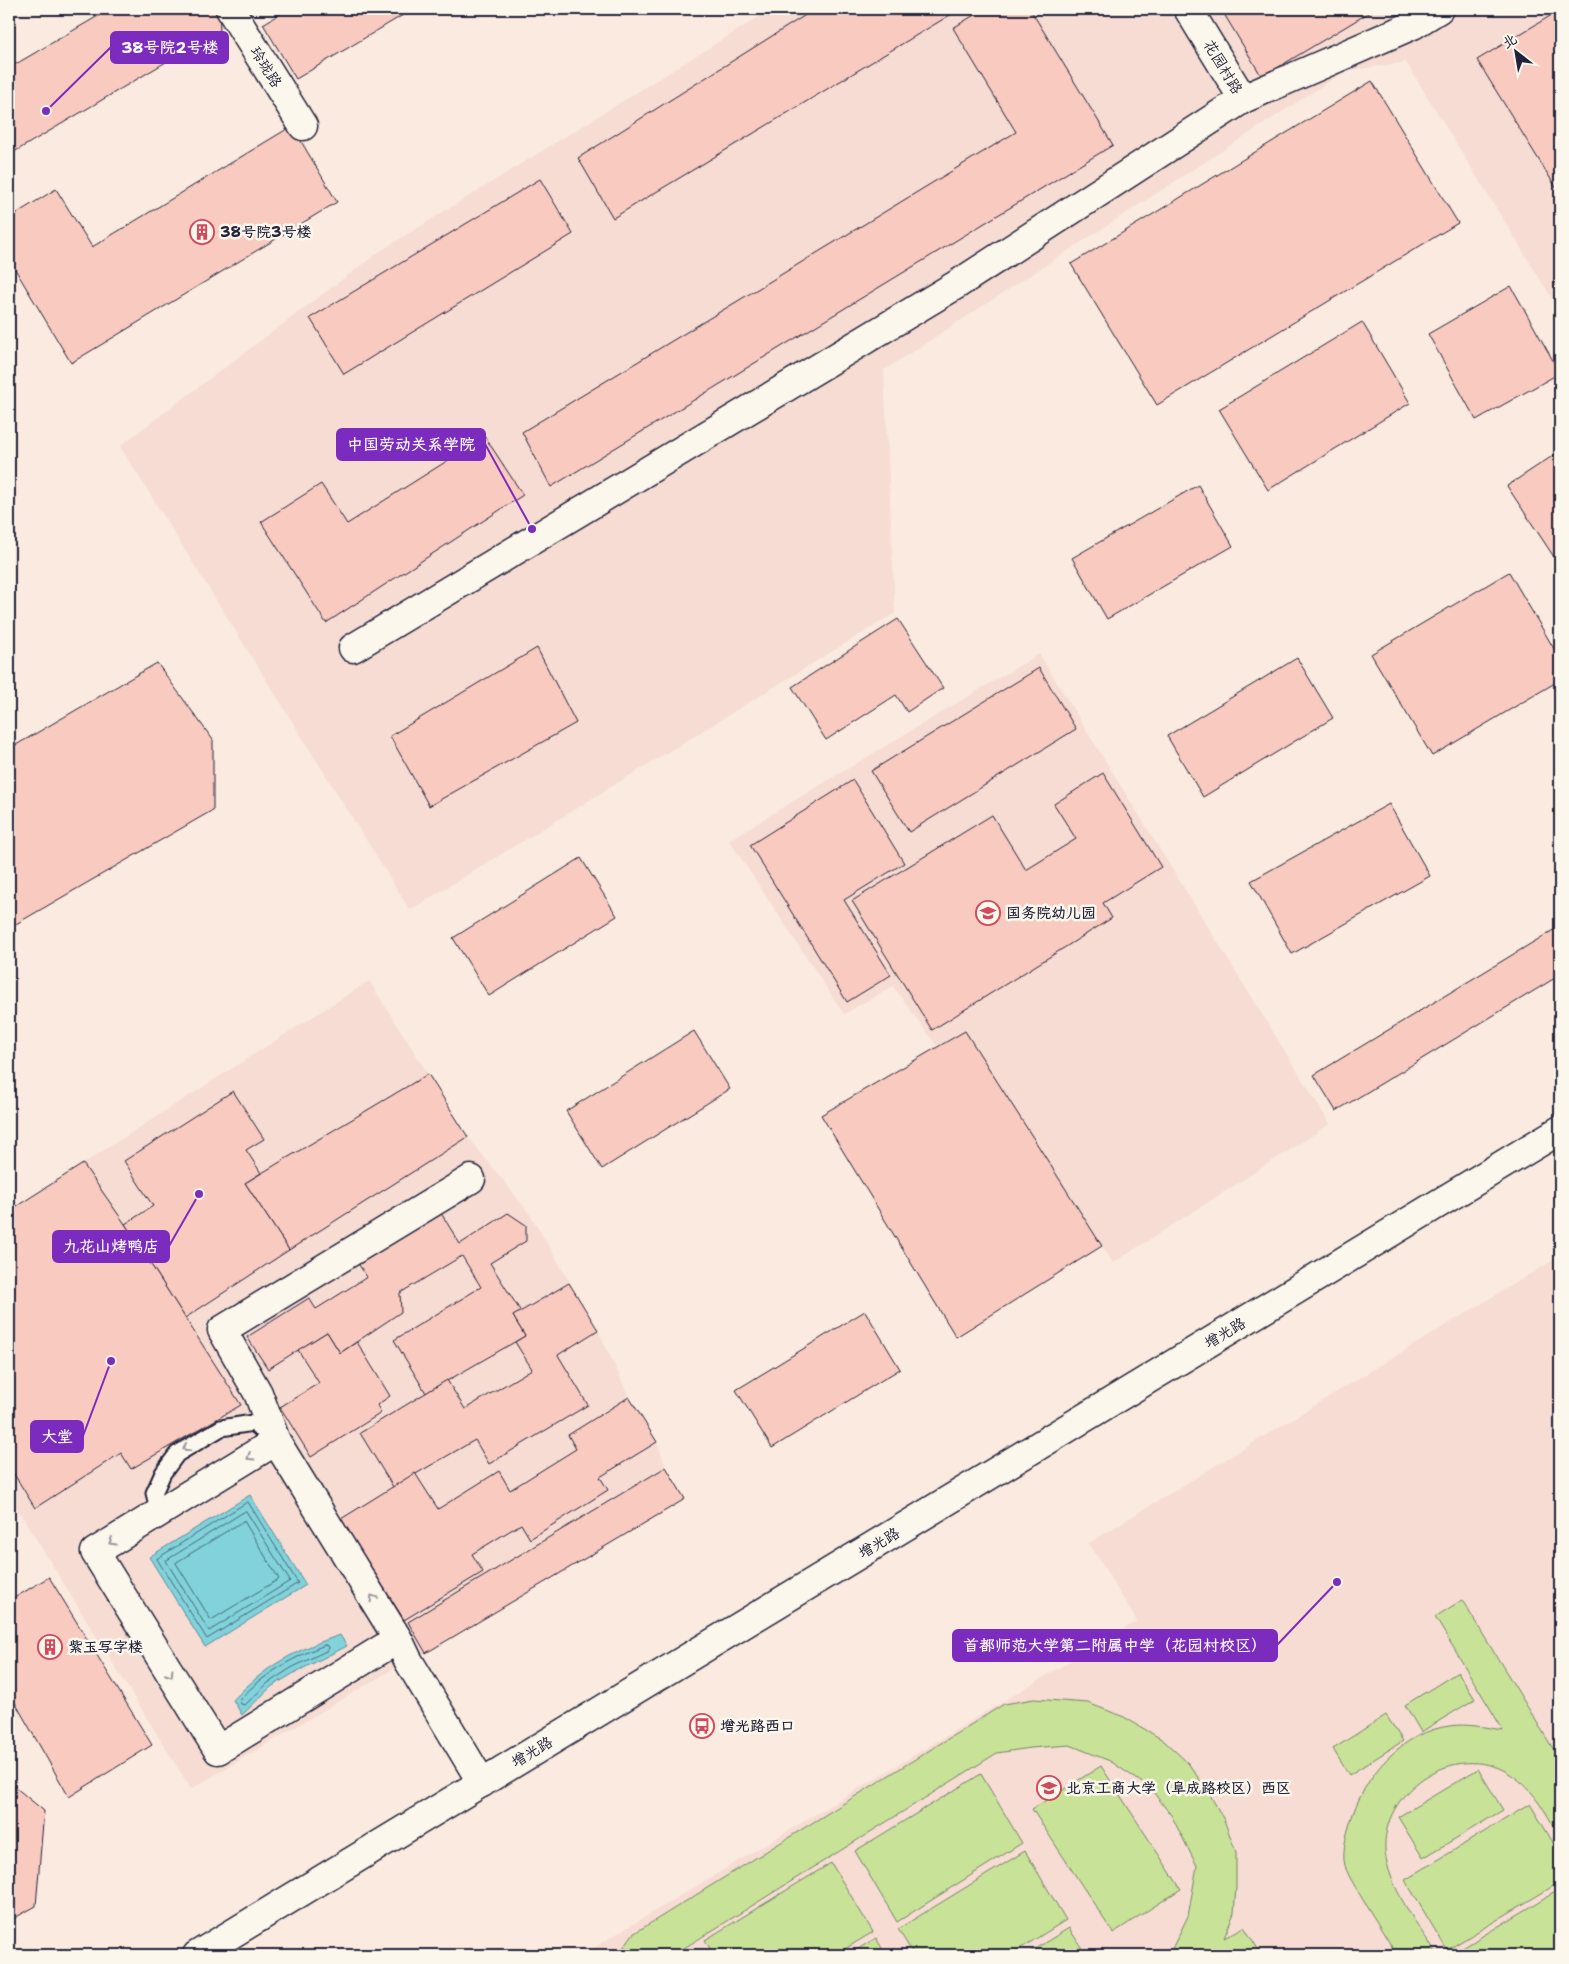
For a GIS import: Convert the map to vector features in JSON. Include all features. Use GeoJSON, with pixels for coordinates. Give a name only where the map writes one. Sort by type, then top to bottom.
{"type":"FeatureCollection","features":[{"type":"Feature","properties":{"kind":"street","name":"玲珑路"},"geometry":{"type":"LineString","coordinates":[[230,9],[303,126]]}},
{"type":"Feature","properties":{"kind":"street","name":"花园村路"},"geometry":{"type":"LineString","coordinates":[[1188,9],[1243,99]]}},
{"type":"Feature","properties":{"kind":"street"},"geometry":{"type":"LineString","coordinates":[[352,648],[956,285],[1243,99],[1413,25],[1439,9]]}},
{"type":"Feature","properties":{"kind":"street","name":"增光路"},"geometry":{"type":"LineString","coordinates":[[197,1955],[1560,1130]]}},
{"type":"Feature","properties":{"kind":"street"},"geometry":{"type":"LineString","coordinates":[[471,1179],[222,1330],[258,1393],[276,1441],[398,1639],[408,1660],[482,1783]]}},
{"type":"Feature","properties":{"kind":"street"},"geometry":{"type":"LineString","coordinates":[[276,1441],[95,1552],[218,1750],[398,1639]]}},
{"type":"Feature","properties":{"kind":"lane"},"geometry":{"type":"LineString","coordinates":[[159,1513],[154,1493],[163,1473],[177,1454],[221,1428],[253,1423],[276,1441]]}},
{"type":"Feature","properties":{"kind":"shaded area"},"geometry":{"type":"Polygon","coordinates":[[[772,9],[1560,9],[1560,311],[1406,62],[1345,71],[884,370],[895,613],[410,910],[120,446],[382,250],[772,9]]]}},
{"type":"Feature","properties":{"kind":"shaded area","name":"国务院幼儿园"},"geometry":{"type":"Polygon","coordinates":[[[1039,654],[1330,1124],[1113,1263],[965,1032],[937,1046],[893,986],[844,1014],[729,840],[1039,654]]]}},
{"type":"Feature","properties":{"kind":"shaded area"},"geometry":{"type":"Polygon","coordinates":[[[369,981],[468,1137],[529,1213],[598,1330],[629,1397],[657,1442],[666,1467],[685,1499],[426,1653],[408,1660],[191,1789],[9,1495],[9,1211],[369,981]]]}},
{"type":"Feature","properties":{"kind":"shaded area"},"geometry":{"type":"Polygon","coordinates":[[[1560,1256],[1560,1684],[1555,1688],[1560,1697],[1560,1955],[582,1955],[1137,1621],[1089,1543],[1560,1256]]]}},
{"type":"Feature","properties":{"kind":"green space"},"geometry":{"type":"Polygon","coordinates":[[[1462,1600],[1560,1760],[1560,1837],[1531,1792],[1524,1784],[1505,1771],[1483,1764],[1461,1763],[1440,1769],[1420,1780],[1404,1796],[1392,1814],[1386,1836],[1386,1858],[1389,1871],[1400,1896],[1437,1955],[1397,1955],[1363,1900],[1345,1866],[1346,1840],[1353,1814],[1369,1781],[1380,1766],[1408,1741],[1442,1727],[1467,1725],[1503,1730],[1435,1617],[1462,1600]]]}},
{"type":"Feature","properties":{"kind":"green space"},"geometry":{"type":"Polygon","coordinates":[[[1458,1672],[1475,1699],[1421,1732],[1405,1705],[1458,1672]]]}},
{"type":"Feature","properties":{"kind":"green space"},"geometry":{"type":"Polygon","coordinates":[[[1034,1699],[1088,1703],[1124,1717],[1163,1740],[1188,1763],[1209,1793],[1224,1820],[1236,1852],[1234,1913],[1224,1938],[1244,1927],[1262,1955],[1169,1955],[1188,1916],[1197,1866],[1171,1815],[1150,1788],[1110,1761],[1070,1745],[997,1753],[673,1955],[618,1955],[633,1934],[1004,1704],[1034,1699]]]}},
{"type":"Feature","properties":{"kind":"green space"},"geometry":{"type":"Polygon","coordinates":[[[1386,1715],[1403,1741],[1349,1775],[1333,1749],[1386,1715]]]}},
{"type":"Feature","properties":{"kind":"green space"},"geometry":{"type":"Polygon","coordinates":[[[1101,1766],[1181,1889],[1113,1933],[1032,1809],[1101,1766]]]}},
{"type":"Feature","properties":{"kind":"green space"},"geometry":{"type":"Polygon","coordinates":[[[1478,1769],[1503,1810],[1423,1858],[1398,1817],[1478,1769]]]}},
{"type":"Feature","properties":{"kind":"green space"},"geometry":{"type":"Polygon","coordinates":[[[981,1774],[1022,1843],[897,1922],[855,1851],[981,1774]]]}},
{"type":"Feature","properties":{"kind":"green space"},"geometry":{"type":"Polygon","coordinates":[[[1530,1804],[1560,1854],[1560,1882],[1447,1950],[1405,1880],[1530,1804]]]}},
{"type":"Feature","properties":{"kind":"green space"},"geometry":{"type":"Polygon","coordinates":[[[1025,1851],[1066,1920],[1010,1955],[914,1955],[898,1929],[1025,1851]]]}},
{"type":"Feature","properties":{"kind":"green space"},"geometry":{"type":"Polygon","coordinates":[[[831,1863],[873,1932],[835,1955],[714,1955],[705,1940],[831,1863]]]}},
{"type":"Feature","properties":{"kind":"green space"},"geometry":{"type":"Polygon","coordinates":[[[1560,1889],[1560,1955],[1451,1955],[1560,1889]]]}},
{"type":"Feature","properties":{"kind":"green space"},"geometry":{"type":"Polygon","coordinates":[[[1069,1928],[1086,1955],[1025,1955],[1069,1928]]]}},
{"type":"Feature","properties":{"kind":"green space"},"geometry":{"type":"Polygon","coordinates":[[[876,1938],[886,1955],[848,1955],[876,1938]]]}},
{"type":"Feature","properties":{"kind":"water"},"geometry":{"type":"Polygon","coordinates":[[[250,1495],[306,1585],[205,1647],[149,1557],[250,1495]]]}},
{"type":"Feature","properties":{"kind":"water"},"geometry":{"type":"Polygon","coordinates":[[[340,1635],[347,1646],[271,1687],[242,1715],[233,1700],[257,1677],[282,1660],[340,1635]]]}},
{"type":"Feature","properties":{"kind":"building"},"geometry":{"type":"Polygon","coordinates":[[[110,9],[219,9],[220,30],[9,155],[9,68],[110,9]]]}},
{"type":"Feature","properties":{"kind":"building"},"geometry":{"type":"Polygon","coordinates":[[[288,9],[413,9],[296,79],[263,24],[288,9]]]}},
{"type":"Feature","properties":{"kind":"building"},"geometry":{"type":"Polygon","coordinates":[[[815,9],[960,9],[613,218],[578,158],[815,9]]]}},
{"type":"Feature","properties":{"kind":"building"},"geometry":{"type":"Polygon","coordinates":[[[984,9],[1030,9],[1113,145],[551,487],[522,432],[1016,132],[953,28],[984,9]]]}},
{"type":"Feature","properties":{"kind":"building"},"geometry":{"type":"Polygon","coordinates":[[[1221,9],[1375,9],[1262,77],[1221,9]]]}},
{"type":"Feature","properties":{"kind":"building"},"geometry":{"type":"Polygon","coordinates":[[[1560,10],[1560,194],[1477,60],[1560,10]]]}},
{"type":"Feature","properties":{"kind":"building"},"geometry":{"type":"Polygon","coordinates":[[[1372,81],[1458,223],[1157,405],[1071,264],[1372,81]]]}},
{"type":"Feature","properties":{"kind":"building","name":"38号院3号楼"},"geometry":{"type":"Polygon","coordinates":[[[292,126],[337,202],[71,363],[9,259],[9,218],[56,189],[92,247],[292,126]]]}},
{"type":"Feature","properties":{"kind":"building"},"geometry":{"type":"Polygon","coordinates":[[[540,179],[573,234],[344,374],[310,318],[540,179]]]}},
{"type":"Feature","properties":{"kind":"building"},"geometry":{"type":"Polygon","coordinates":[[[1511,286],[1560,373],[1476,420],[1428,334],[1511,286]]]}},
{"type":"Feature","properties":{"kind":"building"},"geometry":{"type":"Polygon","coordinates":[[[1362,322],[1410,403],[1268,490],[1219,409],[1362,322]]]}},
{"type":"Feature","properties":{"kind":"building"},"geometry":{"type":"Polygon","coordinates":[[[485,437],[523,495],[326,623],[261,522],[321,484],[347,524],[485,437]]]}},
{"type":"Feature","properties":{"kind":"building"},"geometry":{"type":"Polygon","coordinates":[[[1560,451],[1560,566],[1507,486],[1560,451]]]}},
{"type":"Feature","properties":{"kind":"building"},"geometry":{"type":"Polygon","coordinates":[[[1198,485],[1233,546],[1107,619],[1072,558],[1198,485]]]}},
{"type":"Feature","properties":{"kind":"building"},"geometry":{"type":"Polygon","coordinates":[[[1509,572],[1560,659],[1560,680],[1432,756],[1371,654],[1509,572]]]}},
{"type":"Feature","properties":{"kind":"building"},"geometry":{"type":"Polygon","coordinates":[[[898,619],[943,688],[907,712],[896,695],[826,740],[792,687],[898,619]]]}},
{"type":"Feature","properties":{"kind":"building"},"geometry":{"type":"Polygon","coordinates":[[[537,648],[576,723],[429,806],[390,736],[537,648]]]}},
{"type":"Feature","properties":{"kind":"building"},"geometry":{"type":"Polygon","coordinates":[[[1297,658],[1333,718],[1203,797],[1167,736],[1297,658]]]}},
{"type":"Feature","properties":{"kind":"building"},"geometry":{"type":"Polygon","coordinates":[[[157,663],[213,740],[213,810],[9,928],[9,749],[157,663]]]}},
{"type":"Feature","properties":{"kind":"building"},"geometry":{"type":"Polygon","coordinates":[[[1039,668],[1076,729],[909,832],[871,771],[1039,668]]]}},
{"type":"Feature","properties":{"kind":"building"},"geometry":{"type":"Polygon","coordinates":[[[1103,773],[1161,867],[1103,903],[1112,918],[932,1030],[852,901],[992,815],[1026,870],[1076,839],[1054,804],[1103,773]]]}},
{"type":"Feature","properties":{"kind":"building"},"geometry":{"type":"Polygon","coordinates":[[[853,780],[904,863],[844,900],[891,975],[847,1002],[750,845],[853,780]]]}},
{"type":"Feature","properties":{"kind":"building"},"geometry":{"type":"Polygon","coordinates":[[[1389,804],[1430,876],[1292,954],[1251,881],[1389,804]]]}},
{"type":"Feature","properties":{"kind":"building"},"geometry":{"type":"Polygon","coordinates":[[[581,858],[617,916],[489,996],[453,938],[581,858]]]}},
{"type":"Feature","properties":{"kind":"building"},"geometry":{"type":"Polygon","coordinates":[[[1560,926],[1560,975],[1336,1111],[1314,1075],[1560,926]]]}},
{"type":"Feature","properties":{"kind":"building"},"geometry":{"type":"Polygon","coordinates":[[[694,1031],[730,1089],[602,1169],[566,1111],[694,1031]]]}},
{"type":"Feature","properties":{"kind":"building"},"geometry":{"type":"Polygon","coordinates":[[[965,1031],[1102,1246],[956,1337],[821,1115],[965,1031]]]}},
{"type":"Feature","properties":{"kind":"building"},"geometry":{"type":"Polygon","coordinates":[[[428,1074],[468,1137],[289,1250],[245,1183],[428,1074]]]}},
{"type":"Feature","properties":{"kind":"building"},"geometry":{"type":"Polygon","coordinates":[[[233,1091],[264,1139],[246,1150],[261,1173],[245,1183],[289,1250],[185,1318],[125,1224],[153,1206],[124,1161],[233,1091]]]}},
{"type":"Feature","properties":{"kind":"building"},"geometry":{"type":"Polygon","coordinates":[[[83,1164],[125,1224],[241,1405],[131,1469],[121,1453],[35,1508],[9,1466],[9,1211],[83,1164]]]}},
{"type":"Feature","properties":{"kind":"building"},"geometry":{"type":"Polygon","coordinates":[[[439,1210],[460,1244],[508,1213],[526,1225],[526,1241],[490,1263],[521,1312],[513,1316],[525,1336],[426,1393],[394,1340],[481,1287],[462,1256],[400,1293],[401,1312],[340,1353],[327,1332],[268,1369],[247,1337],[309,1298],[316,1309],[367,1277],[357,1262],[439,1210]]]}},
{"type":"Feature","properties":{"kind":"building"},"geometry":{"type":"Polygon","coordinates":[[[569,1283],[598,1330],[558,1355],[588,1405],[489,1464],[475,1440],[393,1487],[360,1433],[447,1380],[465,1409],[532,1369],[515,1342],[525,1336],[513,1316],[569,1283]]]}},
{"type":"Feature","properties":{"kind":"building"},"geometry":{"type":"Polygon","coordinates":[[[865,1311],[900,1369],[772,1448],[736,1390],[865,1311]]]}},
{"type":"Feature","properties":{"kind":"building"},"geometry":{"type":"Polygon","coordinates":[[[327,1332],[340,1353],[357,1342],[390,1396],[377,1405],[381,1413],[311,1457],[280,1407],[319,1383],[298,1350],[327,1332]]]}},
{"type":"Feature","properties":{"kind":"building"},"geometry":{"type":"Polygon","coordinates":[[[629,1397],[657,1442],[600,1477],[608,1490],[530,1539],[521,1524],[472,1554],[483,1572],[404,1620],[341,1519],[415,1473],[438,1509],[499,1471],[510,1490],[576,1449],[568,1435],[629,1397]]]}},
{"type":"Feature","properties":{"kind":"building"},"geometry":{"type":"Polygon","coordinates":[[[666,1467],[685,1499],[426,1653],[408,1622],[666,1467]]]}},
{"type":"Feature","properties":{"kind":"building","name":"紫玉写字楼"},"geometry":{"type":"Polygon","coordinates":[[[49,1577],[152,1745],[69,1797],[9,1692],[9,1601],[49,1577]]]}},
{"type":"Feature","properties":{"kind":"building"},"geometry":{"type":"Polygon","coordinates":[[[9,1782],[44,1811],[36,1906],[9,1921],[9,1782]]]}},
{"type":"Feature","properties":{"kind":"place","name":"38号院2号楼"},"geometry":{"type":"Point","coordinates":[46,111]}},
{"type":"Feature","properties":{"kind":"place","name":"38号院3号楼"},"geometry":{"type":"Point","coordinates":[202,232]}},
{"type":"Feature","properties":{"kind":"place","name":"中国劳动关系学院"},"geometry":{"type":"Point","coordinates":[532,529]}},
{"type":"Feature","properties":{"kind":"place","name":"国务院幼儿园"},"geometry":{"type":"Point","coordinates":[988,913]}},
{"type":"Feature","properties":{"kind":"place","name":"九花山烤鸭店"},"geometry":{"type":"Point","coordinates":[199,1194]}},
{"type":"Feature","properties":{"kind":"place","name":"大堂"},"geometry":{"type":"Point","coordinates":[111,1361]}},
{"type":"Feature","properties":{"kind":"place","name":"首都师范大学第二附属中学（花园村校区）"},"geometry":{"type":"Point","coordinates":[1337,1582]}},
{"type":"Feature","properties":{"kind":"place","name":"紫玉写字楼"},"geometry":{"type":"Point","coordinates":[50,1647]}},
{"type":"Feature","properties":{"kind":"place","name":"增光路西口"},"geometry":{"type":"Point","coordinates":[702,1726]}},
{"type":"Feature","properties":{"kind":"place","name":"北京工商大学（阜成路校区）西区"},"geometry":{"type":"Point","coordinates":[1049,1788]}}]}
